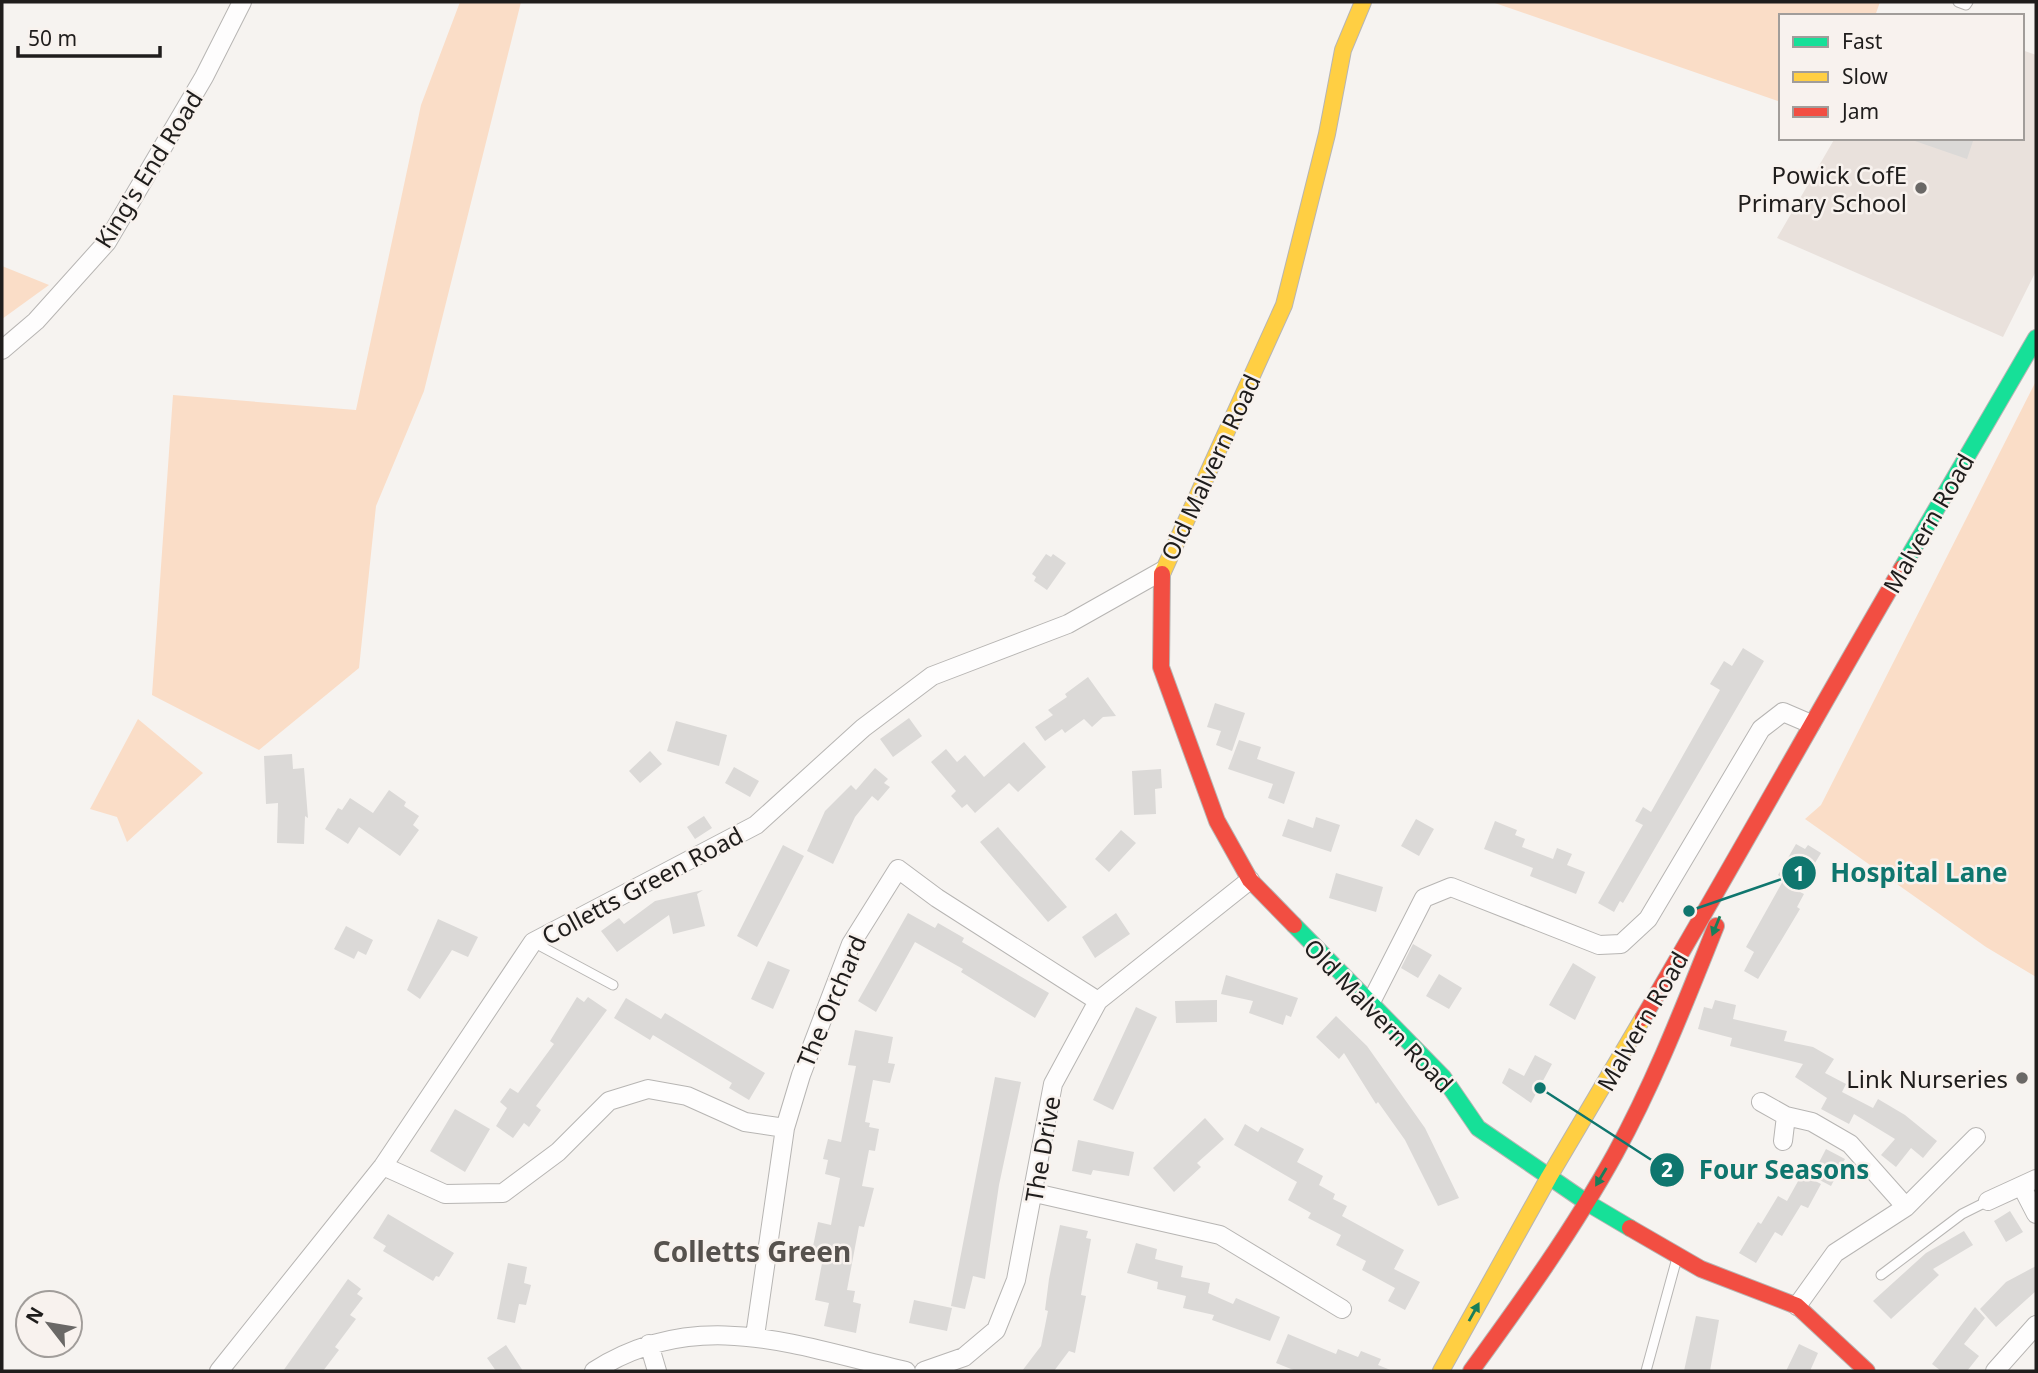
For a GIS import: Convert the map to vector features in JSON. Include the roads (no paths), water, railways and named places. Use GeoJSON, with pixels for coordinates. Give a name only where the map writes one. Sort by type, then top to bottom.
{"type":"FeatureCollection","features":[{"type":"Feature","properties":{"kind":"main road","name":"Old Malvern Road"},"geometry":{"type":"LineString","coordinates":[[1363,2],[1343,50],[1327,134],[1284,305],[1161,571],[1161,667],[1217,821],[1250,880],[1443,1077],[1478,1128],[1586,1202],[1701,1269],[1797,1306]]}},
{"type":"Feature","properties":{"kind":"main road","name":"Malvern Road"},"geometry":{"type":"LineString","coordinates":[[1441,1371],[1549,1177],[1761,818],[1811,724],[2036,338]]}},
{"type":"Feature","properties":{"kind":"main road","name":"Malvern Road"},"geometry":{"type":"LineString","coordinates":[[1471,1371],[1586,1202],[1653,1081],[1761,818]]}},
{"type":"Feature","properties":{"kind":"main road"},"geometry":{"type":"LineString","coordinates":[[1797,1306],[1867,1371]]}},
{"type":"Feature","properties":{"kind":"street","name":"King's End Road"},"geometry":{"type":"LineString","coordinates":[[2,350],[36,321],[107,242],[204,77],[242,2]]}},
{"type":"Feature","properties":{"kind":"street","name":"Colletts Green Road"},"geometry":{"type":"LineString","coordinates":[[219,1371],[383,1166],[533,942],[756,825],[863,728],[932,676],[1068,624],[1161,571]]}},
{"type":"Feature","properties":{"kind":"street"},"geometry":{"type":"LineString","coordinates":[[1371,1002],[1424,898],[1451,887],[1599,945],[1621,944],[1648,919],[1761,729],[1783,712],[1811,724]]}},
{"type":"Feature","properties":{"kind":"street","name":"The Orchard"},"geometry":{"type":"LineString","coordinates":[[755,1336],[785,1128],[800,1075],[852,944],[898,869],[937,898],[1098,1001]]}},
{"type":"Feature","properties":{"kind":"street","name":"The Drive"},"geometry":{"type":"LineString","coordinates":[[924,1371],[964,1357],[996,1330],[1016,1280],[1035,1194],[1053,1084],[1098,1001],[1250,880]]}},
{"type":"Feature","properties":{"kind":"street"},"geometry":{"type":"LineString","coordinates":[[383,1166],[445,1194],[503,1193],[558,1152],[610,1101],[648,1089],[687,1096],[745,1122],[785,1128]]}},
{"type":"Feature","properties":{"kind":"street"},"geometry":{"type":"LineString","coordinates":[[1761,1102],[1786,1116],[1812,1122],[1850,1144],[1906,1207]]}},
{"type":"Feature","properties":{"kind":"street"},"geometry":{"type":"LineString","coordinates":[[1783,1140],[1786,1116]]}},
{"type":"Feature","properties":{"kind":"street"},"geometry":{"type":"LineString","coordinates":[[1797,1306],[1835,1253],[1906,1207],[1976,1137]]}},
{"type":"Feature","properties":{"kind":"street"},"geometry":{"type":"LineString","coordinates":[[1988,1201],[2029,1183],[2036,1214]]}},
{"type":"Feature","properties":{"kind":"street"},"geometry":{"type":"LineString","coordinates":[[1035,1194],[1220,1235],[1342,1310]]}},
{"type":"Feature","properties":{"kind":"street"},"geometry":{"type":"LineString","coordinates":[[1996,1371],[2036,1325]]}},
{"type":"Feature","properties":{"kind":"street"},"geometry":{"type":"LineString","coordinates":[[594,1371],[649,1344],[702,1333],[755,1336],[906,1371]]}},
{"type":"Feature","properties":{"kind":"street"},"geometry":{"type":"LineString","coordinates":[[649,1344],[657,1371]]}},
{"type":"Feature","properties":{"kind":"lane"},"geometry":{"type":"LineString","coordinates":[[1958,2],[1966,5],[1968,2]]}},
{"type":"Feature","properties":{"kind":"lane"},"geometry":{"type":"LineString","coordinates":[[533,942],[613,985]]}},
{"type":"Feature","properties":{"kind":"lane"},"geometry":{"type":"LineString","coordinates":[[1881,1275],[1900,1259],[1930,1242],[1962,1214],[1988,1201]]}},
{"type":"Feature","properties":{"kind":"lane"},"geometry":{"type":"LineString","coordinates":[[1646,1371],[1678,1255]]}},
{"type":"Feature","properties":{"kind":"place","name":"Powick CofE Primary School"},"geometry":{"type":"Point","coordinates":[1921,188]}},
{"type":"Feature","properties":{"kind":"place","name":"Hospital Lane"},"geometry":{"type":"Point","coordinates":[1689,911]}},
{"type":"Feature","properties":{"kind":"place","name":"Link Nurseries"},"geometry":{"type":"Point","coordinates":[2022,1078]}},
{"type":"Feature","properties":{"kind":"place","name":"Four Seasons"},"geometry":{"type":"Point","coordinates":[1540,1088]}},
{"type":"Feature","properties":{"kind":"district","name":"Colletts Green"},"geometry":{"type":"Point","coordinates":[752,1251]}}]}
